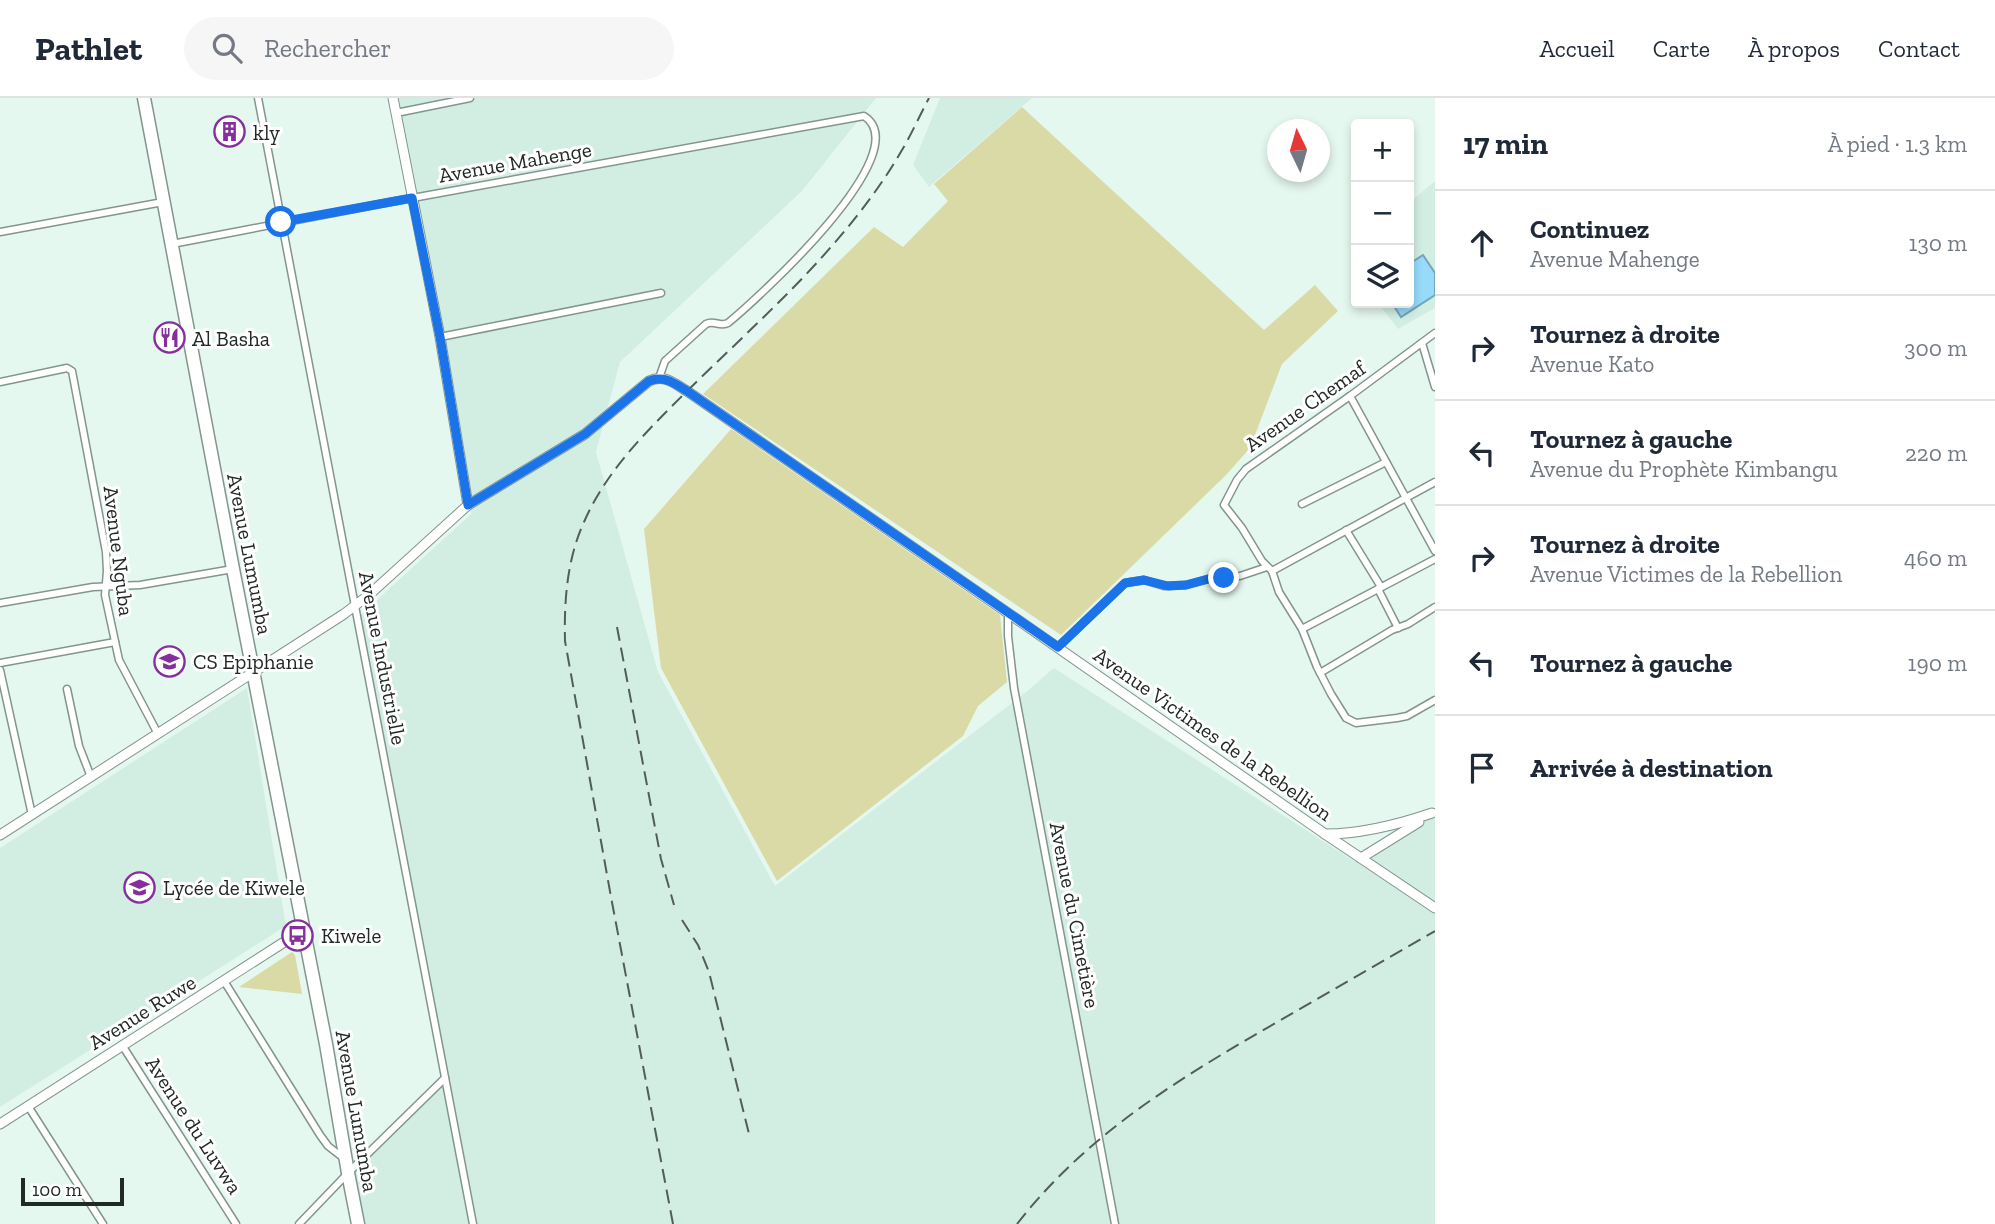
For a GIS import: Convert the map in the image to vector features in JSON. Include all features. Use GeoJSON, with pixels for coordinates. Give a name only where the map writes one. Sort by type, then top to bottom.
{"type":"FeatureCollection","features":[{"type":"Feature","properties":{"kind":"highway","name":"Avenue Lumumba"},"geometry":{"type":"LineString","coordinates":[[144,98],[326,1044],[358,1224]]}},
{"type":"Feature","properties":{"kind":"street","name":"Avenue Industrielle"},"geometry":{"type":"LineString","coordinates":[[258,98],[473,1224]]}},
{"type":"Feature","properties":{"kind":"street"},"geometry":{"type":"LineString","coordinates":[[393,98],[440,337],[468,505]]}},
{"type":"Feature","properties":{"kind":"street"},"geometry":{"type":"LineString","coordinates":[[396,113],[470,98]]}},
{"type":"Feature","properties":{"kind":"street","name":"Avenue Mahenge"},"geometry":{"type":"LineString","coordinates":[[172,244],[864,116],[872,121],[876,130],[875,146],[864,174],[845,202],[785,271],[728,323],[706,324],[664,361],[659,378]]}},
{"type":"Feature","properties":{"kind":"street"},"geometry":{"type":"LineString","coordinates":[[0,232],[164,201]]}},
{"type":"Feature","properties":{"kind":"street"},"geometry":{"type":"LineString","coordinates":[[440,337],[661,293]]}},
{"type":"Feature","properties":{"kind":"street","name":"Avenue Chemaf"},"geometry":{"type":"LineString","coordinates":[[1435,333],[1246,469],[1224,505],[1270,569],[1279,592],[1302,629],[1320,673],[1346,718],[1356,723],[1407,716],[1435,700]]}},
{"type":"Feature","properties":{"kind":"street"},"geometry":{"type":"LineString","coordinates":[[1422,343],[1435,387]]}},
{"type":"Feature","properties":{"kind":"street","name":"Avenue Nguba"},"geometry":{"type":"LineString","coordinates":[[0,382],[67,368],[72,370],[106,552],[105,595],[115,642],[120,660],[158,734]]}},
{"type":"Feature","properties":{"kind":"street"},"geometry":{"type":"LineString","coordinates":[[0,835],[356,606],[468,505],[585,434],[645,384],[659,378]]}},
{"type":"Feature","properties":{"kind":"street","name":"Avenue Victimes de la Rebellion"},"geometry":{"type":"LineString","coordinates":[[659,378],[687,391],[1435,908]]}},
{"type":"Feature","properties":{"kind":"street"},"geometry":{"type":"LineString","coordinates":[[1350,396],[1435,551]]}},
{"type":"Feature","properties":{"kind":"street"},"geometry":{"type":"LineString","coordinates":[[1302,504],[1385,462]]}},
{"type":"Feature","properties":{"kind":"street"},"geometry":{"type":"LineString","coordinates":[[1058,647],[1125,583],[1144,580],[1164,586],[1186,585],[1270,569],[1435,482]]}},
{"type":"Feature","properties":{"kind":"street"},"geometry":{"type":"LineString","coordinates":[[1346,530],[1380,588],[1398,628]]}},
{"type":"Feature","properties":{"kind":"street"},"geometry":{"type":"LineString","coordinates":[[1302,629],[1435,559]]}},
{"type":"Feature","properties":{"kind":"street"},"geometry":{"type":"LineString","coordinates":[[0,603],[93,587],[141,585],[233,569]]}},
{"type":"Feature","properties":{"kind":"street"},"geometry":{"type":"LineString","coordinates":[[1320,673],[1435,607]]}},
{"type":"Feature","properties":{"kind":"street","name":"Avenue du Cimetière"},"geometry":{"type":"LineString","coordinates":[[1008,612],[1014,688],[1115,1224]]}},
{"type":"Feature","properties":{"kind":"street"},"geometry":{"type":"LineString","coordinates":[[0,663],[115,642]]}},
{"type":"Feature","properties":{"kind":"street"},"geometry":{"type":"LineString","coordinates":[[0,670],[32,815]]}},
{"type":"Feature","properties":{"kind":"street"},"geometry":{"type":"LineString","coordinates":[[67,689],[79,746],[91,777]]}},
{"type":"Feature","properties":{"kind":"street"},"geometry":{"type":"LineString","coordinates":[[1325,834],[1356,833],[1433,813]]}},
{"type":"Feature","properties":{"kind":"street"},"geometry":{"type":"LineString","coordinates":[[1361,858],[1433,813]]}},
{"type":"Feature","properties":{"kind":"street","name":"Avenue Ruwe"},"geometry":{"type":"LineString","coordinates":[[0,1124],[303,930]]}},
{"type":"Feature","properties":{"kind":"street"},"geometry":{"type":"LineString","coordinates":[[224,981],[320,1135],[347,1167]]}},
{"type":"Feature","properties":{"kind":"street","name":"Avenue du Luvwa"},"geometry":{"type":"LineString","coordinates":[[122,1045],[236,1224]]}},
{"type":"Feature","properties":{"kind":"street"},"geometry":{"type":"LineString","coordinates":[[299,1224],[347,1167],[445,1077]]}},
{"type":"Feature","properties":{"kind":"street"},"geometry":{"type":"LineString","coordinates":[[28,1106],[103,1224]]}},
{"type":"Feature","properties":{"kind":"shaded area"},"geometry":{"type":"Polygon","coordinates":[[[397,98],[876,98],[802,191],[620,362],[596,452],[658,672],[775,886],[1054,668],[1354,861],[1435,815],[1435,1224],[365,1224],[355,1171],[444,1078],[354,621],[471,514],[397,98]]]}},
{"type":"Feature","properties":{"kind":"shaded area"},"geometry":{"type":"Polygon","coordinates":[[[940,98],[1032,98],[929,187],[913,165],[940,98]]]}},
{"type":"Feature","properties":{"kind":"shaded area"},"geometry":{"type":"Polygon","coordinates":[[[1435,181],[1435,308],[1398,329],[1382,308],[1414,308],[1414,199],[1435,181]]]}},
{"type":"Feature","properties":{"kind":"shaded area","name":"Lycée de Kiwele"},"geometry":{"type":"Polygon","coordinates":[[[247,688],[286,926],[0,1107],[0,848],[247,688]]]}},
{"type":"Feature","properties":{"kind":"green space"},"geometry":{"type":"Polygon","coordinates":[[[1022,107],[1264,330],[1315,285],[1338,311],[1282,364],[1250,448],[1226,475],[1061,635],[703,394],[874,227],[903,247],[948,201],[934,184],[1022,107]]]}},
{"type":"Feature","properties":{"kind":"green space"},"geometry":{"type":"Polygon","coordinates":[[[731,429],[1000,615],[1007,682],[978,706],[963,736],[777,881],[661,668],[644,529],[731,429]]]}},
{"type":"Feature","properties":{"kind":"green space"},"geometry":{"type":"Polygon","coordinates":[[[292,952],[295,955],[302,994],[239,987],[292,952]]]}},
{"type":"Feature","properties":{"kind":"water"},"geometry":{"type":"Polygon","coordinates":[[[1423,255],[1435,273],[1435,295],[1401,317],[1395,308],[1414,308],[1414,261],[1423,255]]]}},
{"type":"Feature","properties":{"kind":"railway"},"geometry":{"type":"LineString","coordinates":[[673,1224],[565,641],[570,565],[578,536],[592,505],[623,459],[673,405],[832,246],[877,190],[906,144],[929,98]]}},
{"type":"Feature","properties":{"kind":"railway"},"geometry":{"type":"LineString","coordinates":[[617,627],[661,859],[674,905]]}},
{"type":"Feature","properties":{"kind":"railway"},"geometry":{"type":"LineString","coordinates":[[682,920],[698,945],[709,972],[749,1134]]}},
{"type":"Feature","properties":{"kind":"railway"},"geometry":{"type":"LineString","coordinates":[[1017,1224],[1074,1162],[1105,1135],[1171,1086],[1435,931]]}},
{"type":"Feature","properties":{"kind":"place","name":"kly"},"geometry":{"type":"Point","coordinates":[230,132]}},
{"type":"Feature","properties":{"kind":"place","name":"Al Basha"},"geometry":{"type":"Point","coordinates":[169,338]}},
{"type":"Feature","properties":{"kind":"place","name":"CS Epiphanie"},"geometry":{"type":"Point","coordinates":[170,661]}},
{"type":"Feature","properties":{"kind":"place","name":"Lycée de Kiwele"},"geometry":{"type":"Point","coordinates":[140,887]}},
{"type":"Feature","properties":{"kind":"place","name":"Kiwele"},"geometry":{"type":"Point","coordinates":[298,935]}},
{"type":"Feature","properties":{"kind":"route"},"geometry":{"type":"LineString","coordinates":[[281,222],[412,198],[440,337],[468,505],[570,444],[601,423],[649,381],[662,378],[687,391],[1058,647],[1125,583],[1144,580],[1168,586],[1224,578]]}}]}
